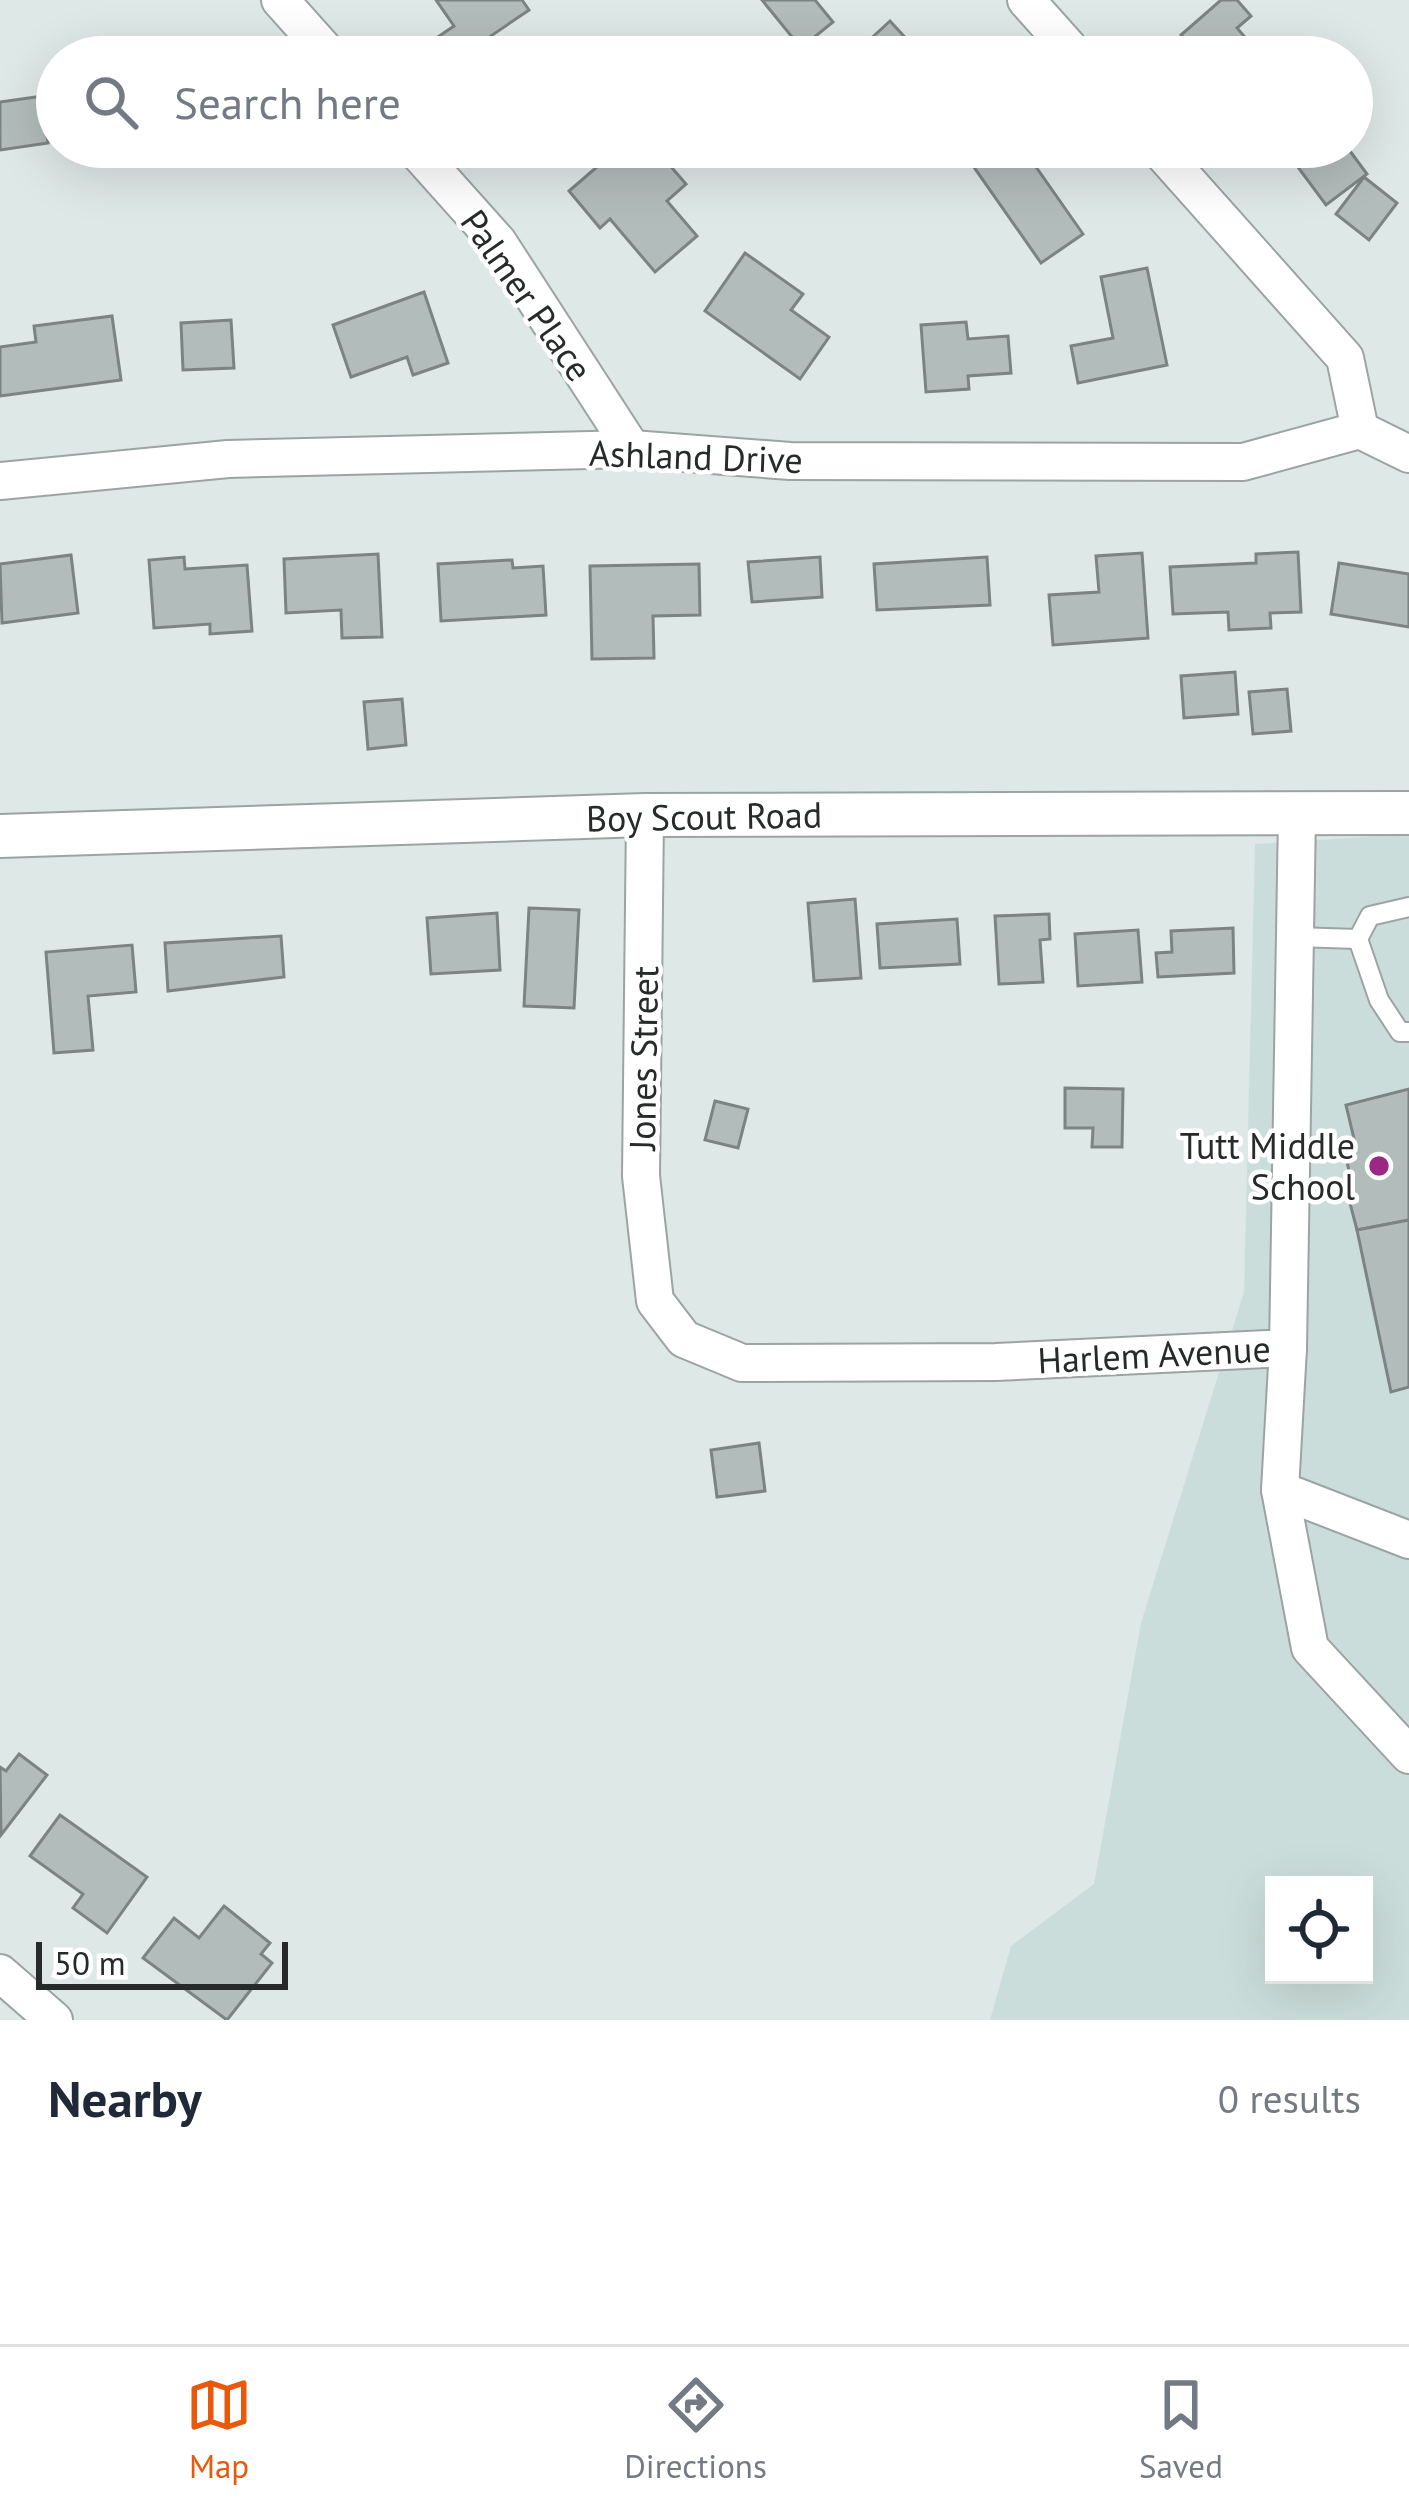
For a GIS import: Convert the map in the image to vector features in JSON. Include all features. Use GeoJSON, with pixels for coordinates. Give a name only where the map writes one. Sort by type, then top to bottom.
{"type":"FeatureCollection","features":[{"type":"Feature","properties":{"kind":"street"},"geometry":{"type":"LineString","coordinates":[[280,0],[312,36]]}},
{"type":"Feature","properties":{"kind":"street"},"geometry":{"type":"LineString","coordinates":[[1026,0],[1058,36]]}},
{"type":"Feature","properties":{"kind":"street","name":"Palmer Place"},"geometry":{"type":"LineString","coordinates":[[432,168],[498,242],[632,449]]}},
{"type":"Feature","properties":{"kind":"street"},"geometry":{"type":"LineString","coordinates":[[1176,168],[1345,358],[1357,416],[1409,454]]}},
{"type":"Feature","properties":{"kind":"street","name":"Ashland Drive"},"geometry":{"type":"LineString","coordinates":[[0,481],[228,459],[632,449],[790,461],[1244,461],[1357,416]]}},
{"type":"Feature","properties":{"kind":"street","name":"Boy Scout Road"},"geometry":{"type":"LineString","coordinates":[[0,836],[645,815],[1409,813]]}},
{"type":"Feature","properties":{"kind":"street","name":"Jones Street"},"geometry":{"type":"LineString","coordinates":[[645,815],[641,1176],[655,1301]]}},
{"type":"Feature","properties":{"kind":"street","name":"Harlem Avenue"},"geometry":{"type":"LineString","coordinates":[[655,1301],[684,1339],[742,1364],[996,1362],[1288,1348],[1297,815]]}},
{"type":"Feature","properties":{"kind":"street"},"geometry":{"type":"LineString","coordinates":[[1288,1348],[1280,1490],[1310,1648],[1373,1723],[1409,1755]]}},
{"type":"Feature","properties":{"kind":"street"},"geometry":{"type":"LineString","coordinates":[[1280,1490],[1409,1540]]}},
{"type":"Feature","properties":{"kind":"street"},"geometry":{"type":"LineString","coordinates":[[0,1973],[54,2020]]}},
{"type":"Feature","properties":{"kind":"lane"},"geometry":{"type":"LineString","coordinates":[[1409,908],[1370,916],[1358,939],[1378,1000],[1400,1032],[1409,1033]]}},
{"type":"Feature","properties":{"kind":"lane"},"geometry":{"type":"LineString","coordinates":[[1295,937],[1358,939]]}},
{"type":"Feature","properties":{"kind":"shaded area"},"geometry":{"type":"Polygon","coordinates":[[[1409,834],[1409,2020],[990,2020],[1011,1946],[1094,1884],[1141,1623],[1244,1292],[1255,844],[1409,834]]]}},
{"type":"Feature","properties":{"kind":"building"},"geometry":{"type":"Polygon","coordinates":[[[436,0],[522,0],[529,10],[491,36],[439,36],[454,26],[436,0]]]}},
{"type":"Feature","properties":{"kind":"building"},"geometry":{"type":"Polygon","coordinates":[[[762,0],[815,0],[833,22],[816,36],[791,36],[762,0]]]}},
{"type":"Feature","properties":{"kind":"building"},"geometry":{"type":"Polygon","coordinates":[[[1221,0],[1237,0],[1251,16],[1237,28],[1244,36],[1181,35],[1221,0]]]}},
{"type":"Feature","properties":{"kind":"building"},"geometry":{"type":"Polygon","coordinates":[[[890,21],[904,36],[874,36],[890,21]]]}},
{"type":"Feature","properties":{"kind":"building"},"geometry":{"type":"Polygon","coordinates":[[[36,97],[36,145],[0,150],[0,102],[36,97]]]}},
{"type":"Feature","properties":{"kind":"building"},"geometry":{"type":"Polygon","coordinates":[[[596,168],[672,168],[686,184],[667,201],[697,236],[655,272],[610,219],[600,228],[569,191],[596,168]]]}},
{"type":"Feature","properties":{"kind":"building"},"geometry":{"type":"Polygon","coordinates":[[[975,168],[1037,168],[1083,234],[1041,263],[975,168]]]}},
{"type":"Feature","properties":{"kind":"building"},"geometry":{"type":"Polygon","coordinates":[[[1299,168],[1363,168],[1367,174],[1326,205],[1299,168]]]}},
{"type":"Feature","properties":{"kind":"building"},"geometry":{"type":"Polygon","coordinates":[[[1364,177],[1397,203],[1369,240],[1336,214],[1364,177]]]}},
{"type":"Feature","properties":{"kind":"building"},"geometry":{"type":"Polygon","coordinates":[[[745,253],[803,294],[791,310],[829,337],[800,379],[705,311],[745,253]]]}},
{"type":"Feature","properties":{"kind":"building"},"geometry":{"type":"Polygon","coordinates":[[[1147,268],[1167,365],[1078,383],[1071,346],[1113,338],[1101,277],[1147,268]]]}},
{"type":"Feature","properties":{"kind":"building"},"geometry":{"type":"Polygon","coordinates":[[[424,292],[448,363],[413,375],[407,357],[351,377],[333,325],[424,292]]]}},
{"type":"Feature","properties":{"kind":"building"},"geometry":{"type":"Polygon","coordinates":[[[112,316],[121,380],[0,396],[0,347],[36,342],[34,326],[112,316]]]}},
{"type":"Feature","properties":{"kind":"building"},"geometry":{"type":"Polygon","coordinates":[[[231,320],[234,368],[183,370],[181,323],[231,320]]]}},
{"type":"Feature","properties":{"kind":"building"},"geometry":{"type":"Polygon","coordinates":[[[966,322],[968,339],[1008,336],[1011,373],[968,376],[969,389],[926,392],[921,325],[966,322]]]}},
{"type":"Feature","properties":{"kind":"building"},"geometry":{"type":"Polygon","coordinates":[[[1298,552],[1301,612],[1270,613],[1271,628],[1229,630],[1228,612],[1173,614],[1170,567],[1256,563],[1256,554],[1298,552]]]}},
{"type":"Feature","properties":{"kind":"building"},"geometry":{"type":"Polygon","coordinates":[[[1142,553],[1148,638],[1053,645],[1049,595],[1099,592],[1096,556],[1142,553]]]}},
{"type":"Feature","properties":{"kind":"building"},"geometry":{"type":"Polygon","coordinates":[[[378,554],[382,637],[342,638],[341,610],[286,613],[284,559],[378,554]]]}},
{"type":"Feature","properties":{"kind":"building"},"geometry":{"type":"Polygon","coordinates":[[[71,555],[78,613],[2,623],[0,564],[71,555]]]}},
{"type":"Feature","properties":{"kind":"building"},"geometry":{"type":"Polygon","coordinates":[[[184,557],[185,569],[247,565],[252,631],[210,634],[210,624],[154,628],[149,560],[184,557]]]}},
{"type":"Feature","properties":{"kind":"building"},"geometry":{"type":"Polygon","coordinates":[[[820,557],[822,597],[752,602],[748,562],[820,557]]]}},
{"type":"Feature","properties":{"kind":"building"},"geometry":{"type":"Polygon","coordinates":[[[987,557],[990,605],[877,610],[874,564],[987,557]]]}},
{"type":"Feature","properties":{"kind":"building"},"geometry":{"type":"Polygon","coordinates":[[[512,560],[513,568],[543,566],[546,615],[441,621],[438,564],[512,560]]]}},
{"type":"Feature","properties":{"kind":"building"},"geometry":{"type":"Polygon","coordinates":[[[1339,563],[1409,574],[1409,627],[1331,614],[1339,563]]]}},
{"type":"Feature","properties":{"kind":"building"},"geometry":{"type":"Polygon","coordinates":[[[699,564],[700,615],[653,616],[654,658],[592,659],[590,566],[699,564]]]}},
{"type":"Feature","properties":{"kind":"building"},"geometry":{"type":"Polygon","coordinates":[[[1235,672],[1238,714],[1184,718],[1181,676],[1235,672]]]}},
{"type":"Feature","properties":{"kind":"building"},"geometry":{"type":"Polygon","coordinates":[[[1287,689],[1291,731],[1253,734],[1249,692],[1287,689]]]}},
{"type":"Feature","properties":{"kind":"building"},"geometry":{"type":"Polygon","coordinates":[[[402,699],[406,745],[368,749],[364,702],[402,699]]]}},
{"type":"Feature","properties":{"kind":"building"},"geometry":{"type":"Polygon","coordinates":[[[855,899],[861,978],[814,981],[808,903],[855,899]]]}},
{"type":"Feature","properties":{"kind":"building"},"geometry":{"type":"Polygon","coordinates":[[[529,908],[579,910],[574,1008],[524,1006],[529,908]]]}},
{"type":"Feature","properties":{"kind":"building"},"geometry":{"type":"Polygon","coordinates":[[[497,913],[500,970],[431,974],[427,918],[497,913]]]}},
{"type":"Feature","properties":{"kind":"building"},"geometry":{"type":"Polygon","coordinates":[[[1049,914],[1050,939],[1040,940],[1043,982],[999,984],[995,916],[1049,914]]]}},
{"type":"Feature","properties":{"kind":"building"},"geometry":{"type":"Polygon","coordinates":[[[957,919],[960,964],[880,968],[877,924],[957,919]]]}},
{"type":"Feature","properties":{"kind":"building"},"geometry":{"type":"Polygon","coordinates":[[[1233,928],[1234,973],[1158,977],[1156,953],[1172,952],[1171,931],[1233,928]]]}},
{"type":"Feature","properties":{"kind":"building"},"geometry":{"type":"Polygon","coordinates":[[[1138,930],[1142,982],[1078,986],[1075,934],[1138,930]]]}},
{"type":"Feature","properties":{"kind":"building"},"geometry":{"type":"Polygon","coordinates":[[[281,936],[284,977],[168,991],[165,943],[281,936]]]}},
{"type":"Feature","properties":{"kind":"building"},"geometry":{"type":"Polygon","coordinates":[[[132,945],[136,992],[88,996],[93,1050],[54,1053],[46,952],[132,945]]]}},
{"type":"Feature","properties":{"kind":"building"},"geometry":{"type":"Polygon","coordinates":[[[1065,1088],[1123,1089],[1122,1147],[1092,1147],[1093,1128],[1065,1128],[1065,1088]]]}},
{"type":"Feature","properties":{"kind":"building","name":"Tutt Middle School"},"geometry":{"type":"Polygon","coordinates":[[[1409,1089],[1409,1220],[1357,1230],[1346,1188],[1352,1184],[1344,1149],[1355,1143],[1346,1105],[1409,1089]]]}},
{"type":"Feature","properties":{"kind":"building"},"geometry":{"type":"Polygon","coordinates":[[[715,1101],[748,1109],[738,1148],[705,1140],[715,1101]]]}},
{"type":"Feature","properties":{"kind":"building"},"geometry":{"type":"Polygon","coordinates":[[[1409,1220],[1409,1387],[1391,1392],[1357,1230],[1409,1220]]]}},
{"type":"Feature","properties":{"kind":"building"},"geometry":{"type":"Polygon","coordinates":[[[759,1443],[765,1491],[717,1497],[711,1450],[759,1443]]]}},
{"type":"Feature","properties":{"kind":"building"},"geometry":{"type":"Polygon","coordinates":[[[19,1754],[47,1775],[1,1835],[0,1767],[6,1771],[19,1754]]]}},
{"type":"Feature","properties":{"kind":"building"},"geometry":{"type":"Polygon","coordinates":[[[60,1815],[147,1877],[107,1933],[73,1908],[83,1894],[30,1856],[60,1815]]]}},
{"type":"Feature","properties":{"kind":"building"},"geometry":{"type":"Polygon","coordinates":[[[224,1906],[270,1943],[261,1954],[272,1963],[227,2020],[143,1958],[174,1918],[199,1938],[224,1906]]]}},
{"type":"Feature","properties":{"kind":"place","name":"Tutt Middle School"},"geometry":{"type":"Point","coordinates":[1379,1166]}}]}
